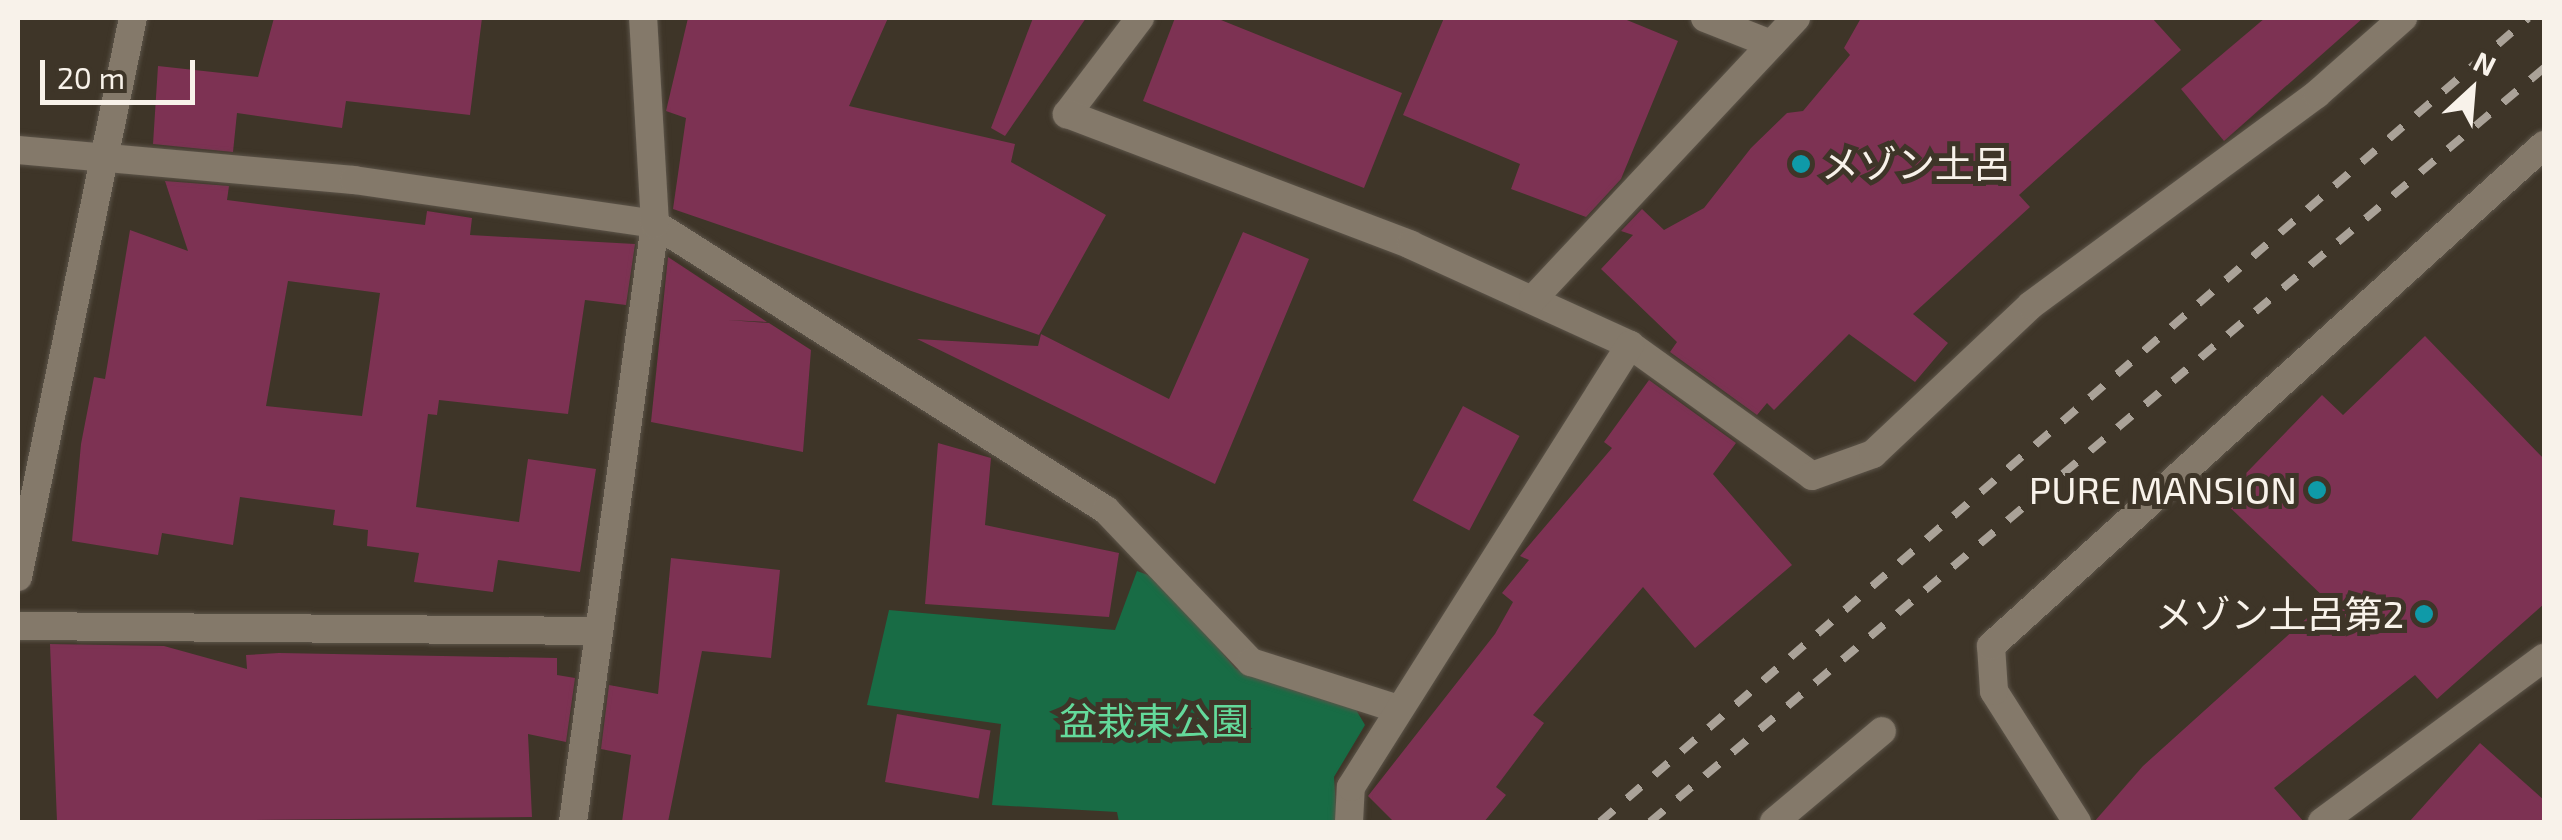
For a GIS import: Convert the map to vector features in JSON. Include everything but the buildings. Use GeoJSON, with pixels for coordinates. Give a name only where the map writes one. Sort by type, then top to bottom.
{"type":"FeatureCollection","features":[{"type":"Feature","properties":{"kind":"street"},"geometry":{"type":"LineString","coordinates":[[18,577],[133,18]]}},
{"type":"Feature","properties":{"kind":"street"},"geometry":{"type":"LineString","coordinates":[[572,822],[656,224],[643,18]]}},
{"type":"Feature","properties":{"kind":"street"},"geometry":{"type":"LineString","coordinates":[[1140,18],[1067,114],[1533,300],[1630,345],[1812,476],[1874,454],[2031,305],[2317,94],[2404,18]]}},
{"type":"Feature","properties":{"kind":"street"},"geometry":{"type":"LineString","coordinates":[[1705,18],[1770,44]]}},
{"type":"Feature","properties":{"kind":"street"},"geometry":{"type":"LineString","coordinates":[[1533,300],[1796,18]]}},
{"type":"Feature","properties":{"kind":"street"},"geometry":{"type":"LineString","coordinates":[[2078,822],[1994,691],[1991,646],[2544,144]]}},
{"type":"Feature","properties":{"kind":"street"},"geometry":{"type":"LineString","coordinates":[[18,150],[354,180],[656,224],[1106,510],[1251,662],[1398,709]]}},
{"type":"Feature","properties":{"kind":"street"},"geometry":{"type":"LineString","coordinates":[[1350,822],[1351,787],[1630,345]]}},
{"type":"Feature","properties":{"kind":"street"},"geometry":{"type":"LineString","coordinates":[[18,626],[598,631]]}},
{"type":"Feature","properties":{"kind":"street"},"geometry":{"type":"LineString","coordinates":[[2323,822],[2544,658]]}},
{"type":"Feature","properties":{"kind":"street"},"geometry":{"type":"LineString","coordinates":[[1784,820],[1882,731]]}},
{"type":"Feature","properties":{"kind":"green space","name":"盆栽東公園"},"geometry":{"type":"Polygon","coordinates":[[[1137,571],[1159,579],[1236,669],[1352,703],[1365,725],[1334,777],[1337,822],[1119,822],[1117,812],[992,805],[1001,724],[867,705],[889,610],[1115,630],[1137,571]]]}},
{"type":"Feature","properties":{"kind":"railway"},"geometry":{"type":"LineString","coordinates":[[1600,822],[2528,18]]}},
{"type":"Feature","properties":{"kind":"railway"},"geometry":{"type":"LineString","coordinates":[[1650,822],[2544,68]]}},
{"type":"Feature","properties":{"kind":"place","name":"メゾン土呂"},"geometry":{"type":"Point","coordinates":[1801,164]}},
{"type":"Feature","properties":{"kind":"place","name":"PURE MANSION"},"geometry":{"type":"Point","coordinates":[2317,490]}},
{"type":"Feature","properties":{"kind":"place","name":"メゾン土呂第2"},"geometry":{"type":"Point","coordinates":[2424,614]}}]}
